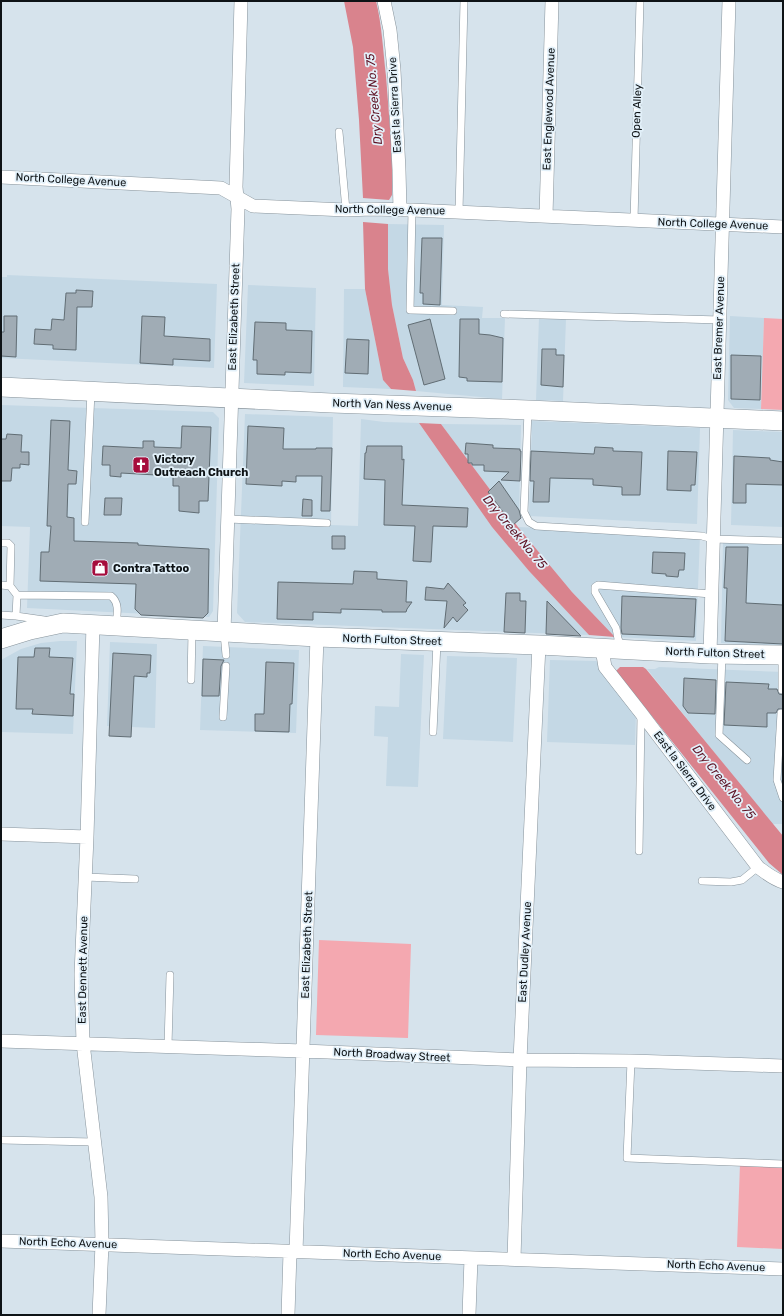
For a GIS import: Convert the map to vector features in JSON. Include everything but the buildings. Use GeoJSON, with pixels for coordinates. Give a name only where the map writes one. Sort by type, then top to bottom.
{"type":"FeatureCollection","features":[{"type":"Feature","properties":{"kind":"main road","name":"North Van Ness Avenue"},"geometry":{"type":"LineString","coordinates":[[1,387],[231,399],[783,421]]}},
{"type":"Feature","properties":{"kind":"main road","name":"North Fulton Street"},"geometry":{"type":"LineString","coordinates":[[63,623],[317,637],[539,645],[716,654],[783,655]]}},
{"type":"Feature","properties":{"kind":"main road"},"geometry":{"type":"LineString","coordinates":[[1,639],[30,630],[63,623]]}},
{"type":"Feature","properties":{"kind":"street","name":"East Elizabeth Street"},"geometry":{"type":"LineString","coordinates":[[224,632],[237,217],[241,1]]}},
{"type":"Feature","properties":{"kind":"street","name":"East la Sierra Drive"},"geometry":{"type":"LineString","coordinates":[[384,1],[390,30],[394,70],[399,170],[406,210]]}},
{"type":"Feature","properties":{"kind":"street","name":"East Englewood Avenue"},"geometry":{"type":"LineString","coordinates":[[546,216],[552,1]]}},
{"type":"Feature","properties":{"kind":"street","name":"East Bremer Avenue"},"geometry":{"type":"LineString","coordinates":[[716,654],[712,594],[713,539],[729,1]]}},
{"type":"Feature","properties":{"kind":"street","name":"North College Avenue"},"geometry":{"type":"LineString","coordinates":[[1,177],[221,188],[253,206],[346,210],[386,209],[783,227]]}},
{"type":"Feature","properties":{"kind":"street","name":"East Dennett Avenue"},"geometry":{"type":"LineString","coordinates":[[93,624],[87,837],[81,974],[83,1043],[101,1197],[102,1244],[99,1315]]}},
{"type":"Feature","properties":{"kind":"street","name":"East Elizabeth Street"},"geometry":{"type":"LineString","coordinates":[[288,1315],[293,1252],[303,1051],[317,637]]}},
{"type":"Feature","properties":{"kind":"street","name":"East Dudley Avenue"},"geometry":{"type":"LineString","coordinates":[[514,1259],[520,1060],[539,645]]}},
{"type":"Feature","properties":{"kind":"street","name":"East la Sierra Drive"},"geometry":{"type":"LineString","coordinates":[[604,649],[604,667],[641,713],[758,867],[777,880],[783,882]]}},
{"type":"Feature","properties":{"kind":"street"},"geometry":{"type":"LineString","coordinates":[[1,834],[87,837]]}},
{"type":"Feature","properties":{"kind":"street","name":"North Broadway Street"},"geometry":{"type":"LineString","coordinates":[[1,1041],[520,1060],[631,1061],[783,1066]]}},
{"type":"Feature","properties":{"kind":"street","name":"North Echo Avenue"},"geometry":{"type":"LineString","coordinates":[[1,1241],[783,1269]]}},
{"type":"Feature","properties":{"kind":"street"},"geometry":{"type":"LineString","coordinates":[[469,1315],[471,1258]]}},
{"type":"Feature","properties":{"kind":"lane"},"geometry":{"type":"LineString","coordinates":[[459,212],[464,1]]}},
{"type":"Feature","properties":{"kind":"lane","name":"Open Alley"},"geometry":{"type":"LineString","coordinates":[[634,220],[640,1]]}},
{"type":"Feature","properties":{"kind":"lane"},"geometry":{"type":"LineString","coordinates":[[339,132],[346,210]]}},
{"type":"Feature","properties":{"kind":"lane"},"geometry":{"type":"LineString","coordinates":[[406,210],[410,310],[452,311]]}},
{"type":"Feature","properties":{"kind":"lane"},"geometry":{"type":"LineString","coordinates":[[504,314],[720,320]]}},
{"type":"Feature","properties":{"kind":"lane"},"geometry":{"type":"LineString","coordinates":[[85,522],[91,392]]}},
{"type":"Feature","properties":{"kind":"lane"},"geometry":{"type":"LineString","coordinates":[[528,410],[524,512],[529,522],[536,526],[702,536],[713,539],[783,541]]}},
{"type":"Feature","properties":{"kind":"lane"},"geometry":{"type":"LineString","coordinates":[[228,520],[327,523]]}},
{"type":"Feature","properties":{"kind":"lane"},"geometry":{"type":"LineString","coordinates":[[1,543],[8,543],[12,546],[10,586],[17,595],[16,616]]}},
{"type":"Feature","properties":{"kind":"lane"},"geometry":{"type":"LineString","coordinates":[[1,585],[10,586]]}},
{"type":"Feature","properties":{"kind":"lane"},"geometry":{"type":"LineString","coordinates":[[624,649],[618,639],[616,628],[595,592],[595,587],[598,585],[712,594]]}},
{"type":"Feature","properties":{"kind":"lane"},"geometry":{"type":"LineString","coordinates":[[17,595],[111,596],[116,600],[116,625]]}},
{"type":"Feature","properties":{"kind":"lane","name":"North Fulton Street"},"geometry":{"type":"LineString","coordinates":[[1,615],[63,623]]}},
{"type":"Feature","properties":{"kind":"lane"},"geometry":{"type":"LineString","coordinates":[[191,680],[192,630]]}},
{"type":"Feature","properties":{"kind":"lane"},"geometry":{"type":"LineString","coordinates":[[224,632],[226,655]]}},
{"type":"Feature","properties":{"kind":"lane"},"geometry":{"type":"LineString","coordinates":[[433,732],[437,642]]}},
{"type":"Feature","properties":{"kind":"lane"},"geometry":{"type":"LineString","coordinates":[[716,654],[719,735],[748,760]]}},
{"type":"Feature","properties":{"kind":"lane"},"geometry":{"type":"LineString","coordinates":[[782,690],[783,655]]}},
{"type":"Feature","properties":{"kind":"lane"},"geometry":{"type":"LineString","coordinates":[[223,718],[226,666]]}},
{"type":"Feature","properties":{"kind":"lane"},"geometry":{"type":"LineString","coordinates":[[639,851],[641,713]]}},
{"type":"Feature","properties":{"kind":"lane"},"geometry":{"type":"LineString","coordinates":[[781,713],[780,780],[783,798]]}},
{"type":"Feature","properties":{"kind":"lane"},"geometry":{"type":"LineString","coordinates":[[702,881],[731,882],[742,880],[758,867]]}},
{"type":"Feature","properties":{"kind":"lane"},"geometry":{"type":"LineString","coordinates":[[85,877],[135,879]]}},
{"type":"Feature","properties":{"kind":"lane"},"geometry":{"type":"LineString","coordinates":[[168,1046],[170,975]]}},
{"type":"Feature","properties":{"kind":"lane"},"geometry":{"type":"LineString","coordinates":[[631,1061],[627,1158],[783,1164]]}},
{"type":"Feature","properties":{"kind":"lane"},"geometry":{"type":"LineString","coordinates":[[1,1140],[94,1142]]}},
{"type":"Feature","properties":{"kind":"shaded area"},"geometry":{"type":"Polygon","coordinates":[[[388,224],[444,225],[442,305],[483,307],[482,318],[505,318],[502,399],[416,391],[413,380],[403,358],[392,305],[388,269],[388,224]]]}},
{"type":"Feature","properties":{"kind":"shaded area"},"geometry":{"type":"Polygon","coordinates":[[[7,275],[217,284],[214,368],[1,358],[1,277],[7,277],[7,275]]]}},
{"type":"Feature","properties":{"kind":"shaded area"},"geometry":{"type":"Polygon","coordinates":[[[248,285],[316,288],[314,386],[244,383],[248,285]]]}},
{"type":"Feature","properties":{"kind":"shaded area"},"geometry":{"type":"Polygon","coordinates":[[[344,289],[365,289],[383,380],[391,389],[343,387],[344,289]]]}},
{"type":"Feature","properties":{"kind":"shaded area"},"geometry":{"type":"Polygon","coordinates":[[[730,316],[764,318],[761,409],[734,408],[728,400],[730,316]]]}},
{"type":"Feature","properties":{"kind":"shaded area"},"geometry":{"type":"Polygon","coordinates":[[[539,318],[566,319],[563,401],[536,400],[539,318]]]}},
{"type":"Feature","properties":{"kind":"shaded area"},"geometry":{"type":"Polygon","coordinates":[[[764,318],[783,319],[783,410],[761,409],[764,318]]]}},
{"type":"Feature","properties":{"kind":"shaded area"},"geometry":{"type":"Polygon","coordinates":[[[1,405],[213,412],[219,418],[213,611],[209,617],[27,608],[30,527],[1,526],[1,405]]]}},
{"type":"Feature","properties":{"kind":"shaded area"},"geometry":{"type":"Polygon","coordinates":[[[245,414],[333,417],[331,525],[358,526],[361,419],[384,422],[419,423],[492,527],[529,571],[589,635],[245,622],[237,613],[245,414]]]}},
{"type":"Feature","properties":{"kind":"shaded area"},"geometry":{"type":"Polygon","coordinates":[[[532,421],[700,428],[697,524],[529,516],[532,421]]]}},
{"type":"Feature","properties":{"kind":"shaded area"},"geometry":{"type":"Polygon","coordinates":[[[441,424],[521,425],[519,516],[509,515],[441,424]]]}},
{"type":"Feature","properties":{"kind":"shaded area"},"geometry":{"type":"Polygon","coordinates":[[[733,430],[783,432],[783,527],[731,525],[733,430]]]}},
{"type":"Feature","properties":{"kind":"shaded area"},"geometry":{"type":"Polygon","coordinates":[[[518,527],[700,535],[696,641],[615,637],[572,592],[518,527]]]}},
{"type":"Feature","properties":{"kind":"shaded area"},"geometry":{"type":"Polygon","coordinates":[[[723,542],[783,544],[783,646],[721,643],[723,542]]]}},
{"type":"Feature","properties":{"kind":"shaded area"},"geometry":{"type":"Polygon","coordinates":[[[77,641],[73,734],[1,732],[1,660],[21,649],[41,643],[77,641]]]}},
{"type":"Feature","properties":{"kind":"shaded area"},"geometry":{"type":"Polygon","coordinates":[[[110,642],[157,644],[155,728],[107,726],[110,642]]]}},
{"type":"Feature","properties":{"kind":"shaded area"},"geometry":{"type":"Polygon","coordinates":[[[203,646],[299,650],[296,733],[200,730],[203,646]]]}},
{"type":"Feature","properties":{"kind":"shaded area"},"geometry":{"type":"Polygon","coordinates":[[[401,654],[424,655],[418,787],[386,786],[388,737],[374,736],[375,706],[399,707],[401,654]]]}},
{"type":"Feature","properties":{"kind":"shaded area"},"geometry":{"type":"Polygon","coordinates":[[[447,656],[517,658],[513,742],[443,739],[447,656]]]}},
{"type":"Feature","properties":{"kind":"shaded area"},"geometry":{"type":"Polygon","coordinates":[[[550,660],[597,661],[636,710],[635,745],[547,742],[550,660]]]}},
{"type":"Feature","properties":{"kind":"shaded area"},"geometry":{"type":"Polygon","coordinates":[[[659,667],[783,672],[783,824],[772,824],[647,669],[655,669],[659,667]]]}},
{"type":"Feature","properties":{"kind":"shaded area"},"geometry":{"type":"Polygon","coordinates":[[[319,940],[411,944],[408,1038],[316,1035],[319,940]]]}},
{"type":"Feature","properties":{"kind":"shaded area"},"geometry":{"type":"Polygon","coordinates":[[[740,1164],[783,1165],[783,1249],[737,1247],[740,1164]]]}},
{"type":"Feature","properties":{"kind":"water","name":"Dry Creek No. 75"},"geometry":{"type":"Polygon","coordinates":[[[344,1],[376,1],[380,19],[386,76],[392,165],[392,195],[389,200],[363,198],[353,47],[344,1]]]}},
{"type":"Feature","properties":{"kind":"water"},"geometry":{"type":"Polygon","coordinates":[[[363,222],[388,224],[388,269],[392,305],[403,358],[413,380],[416,391],[391,389],[383,380],[365,289],[363,222]]]}},
{"type":"Feature","properties":{"kind":"water","name":"Dry Creek No. 75"},"geometry":{"type":"Polygon","coordinates":[[[419,423],[441,424],[518,527],[572,592],[615,637],[589,635],[529,571],[492,527],[419,423]]]}},
{"type":"Feature","properties":{"kind":"water","name":"Dry Creek No. 75"},"geometry":{"type":"Polygon","coordinates":[[[620,667],[643,667],[646,669],[783,836],[783,875],[769,863],[616,671],[620,667]]]}},
{"type":"Feature","properties":{"kind":"place","name":"Victory Outreach Church"},"geometry":{"type":"Point","coordinates":[141,465]}},
{"type":"Feature","properties":{"kind":"place","name":"Contra Tattoo"},"geometry":{"type":"Point","coordinates":[100,568]}}]}
